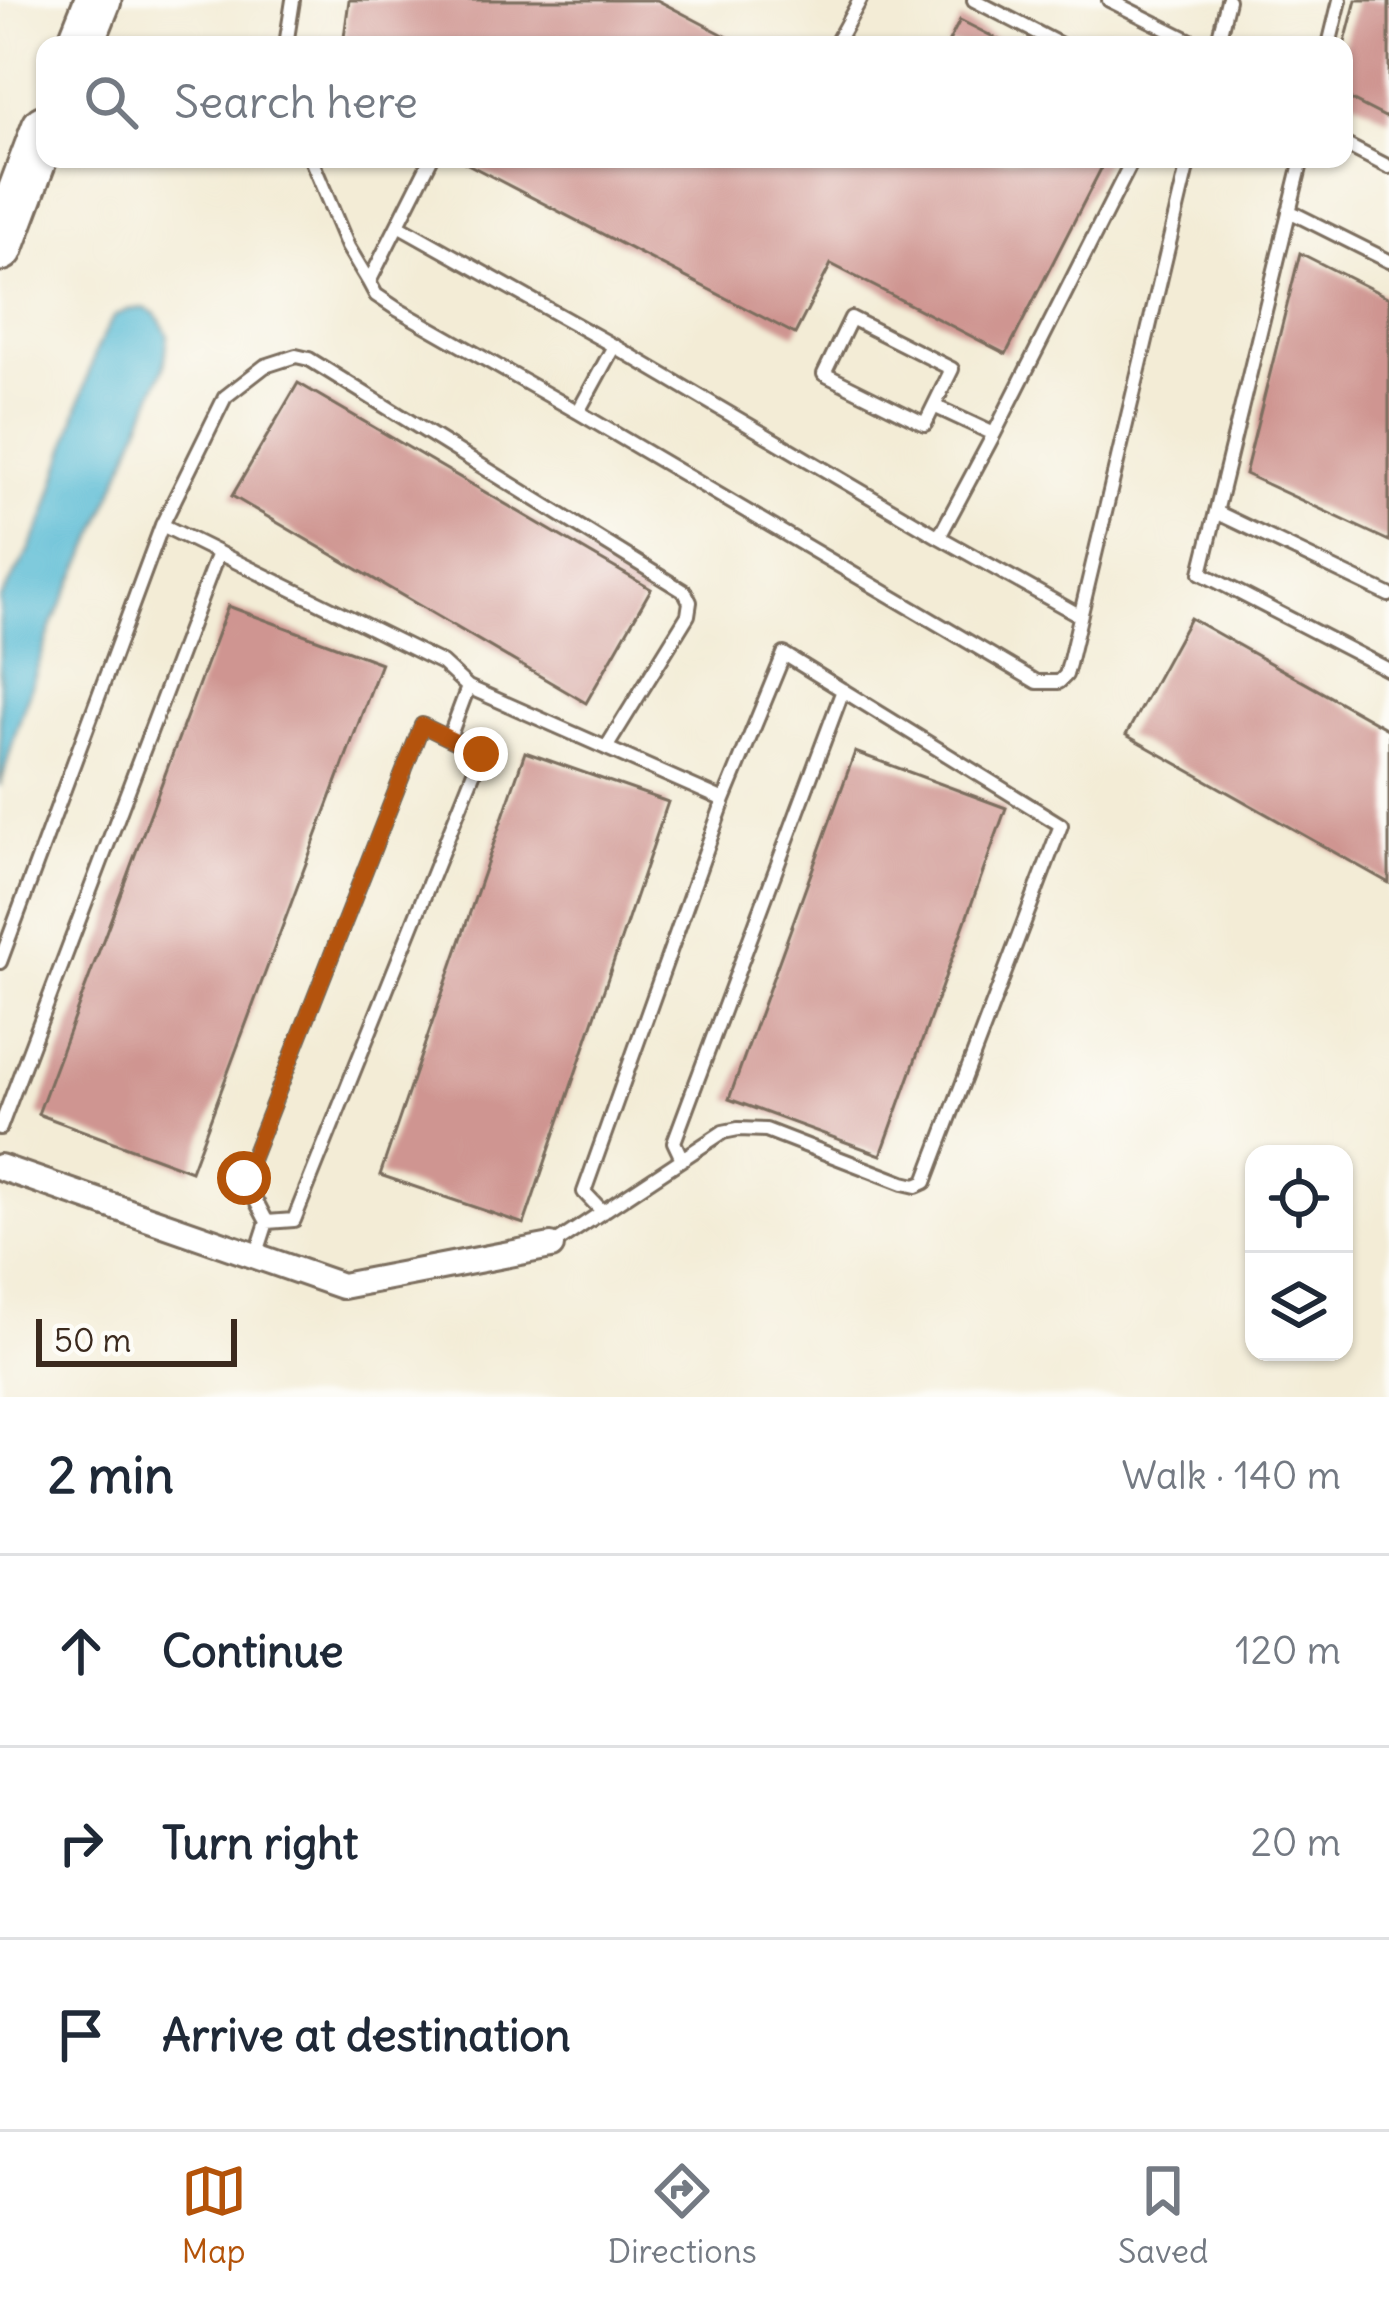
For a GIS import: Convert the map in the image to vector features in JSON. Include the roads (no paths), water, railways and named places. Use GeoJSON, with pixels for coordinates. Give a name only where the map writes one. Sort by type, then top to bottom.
{"type":"FeatureCollection","features":[{"type":"Feature","properties":{"kind":"highway"},"geometry":{"type":"LineString","coordinates":[[84,36],[98,0]]}},
{"type":"Feature","properties":{"kind":"highway"},"geometry":{"type":"LineString","coordinates":[[0,248],[36,151]]}},
{"type":"Feature","properties":{"kind":"street"},"geometry":{"type":"LineString","coordinates":[[0,1166],[342,1286],[551,1246]]}},
{"type":"Feature","properties":{"kind":"lane"},"geometry":{"type":"LineString","coordinates":[[287,36],[293,0]]}},
{"type":"Feature","properties":{"kind":"lane"},"geometry":{"type":"LineString","coordinates":[[841,36],[860,0]]}},
{"type":"Feature","properties":{"kind":"lane"},"geometry":{"type":"LineString","coordinates":[[974,0],[1044,36]]}},
{"type":"Feature","properties":{"kind":"lane"},"geometry":{"type":"LineString","coordinates":[[1109,0],[1180,36]]}},
{"type":"Feature","properties":{"kind":"lane"},"geometry":{"type":"LineString","coordinates":[[1219,36],[1228,0]]}},
{"type":"Feature","properties":{"kind":"lane"},"geometry":{"type":"LineString","coordinates":[[1331,36],[1340,0]]}},
{"type":"Feature","properties":{"kind":"lane"},"geometry":{"type":"LineString","coordinates":[[1353,149],[1389,167]]}},
{"type":"Feature","properties":{"kind":"lane"},"geometry":{"type":"LineString","coordinates":[[315,168],[347,247],[376,295],[1037,682],[1059,682],[1066,675],[1188,168]]}},
{"type":"Feature","properties":{"kind":"lane"},"geometry":{"type":"LineString","coordinates":[[369,282],[426,168]]}},
{"type":"Feature","properties":{"kind":"lane"},"geometry":{"type":"LineString","coordinates":[[939,537],[1128,168]]}},
{"type":"Feature","properties":{"kind":"lane"},"geometry":{"type":"LineString","coordinates":[[1299,168],[1202,573],[1389,670]]}},
{"type":"Feature","properties":{"kind":"lane"},"geometry":{"type":"LineString","coordinates":[[1289,211],[1389,261]]}},
{"type":"Feature","properties":{"kind":"lane"},"geometry":{"type":"LineString","coordinates":[[398,225],[1079,615]]}},
{"type":"Feature","properties":{"kind":"lane"},"geometry":{"type":"LineString","coordinates":[[851,318],[952,369],[934,406],[925,424],[824,374],[851,318]]}},
{"type":"Feature","properties":{"kind":"lane"},"geometry":{"type":"LineString","coordinates":[[578,412],[614,346]]}},
{"type":"Feature","properties":{"kind":"lane"},"geometry":{"type":"LineString","coordinates":[[0,962],[162,525],[225,397],[265,366],[296,356],[309,359],[685,592],[690,602],[688,615],[606,748]]}},
{"type":"Feature","properties":{"kind":"lane"},"geometry":{"type":"LineString","coordinates":[[934,406],[994,434]]}},
{"type":"Feature","properties":{"kind":"lane"},"geometry":{"type":"LineString","coordinates":[[1216,512],[1389,595]]}},
{"type":"Feature","properties":{"kind":"lane"},"geometry":{"type":"LineString","coordinates":[[162,525],[442,663],[468,687],[724,800]]}},
{"type":"Feature","properties":{"kind":"lane"},"geometry":{"type":"LineString","coordinates":[[0,1129],[218,553]]}},
{"type":"Feature","properties":{"kind":"lane"},"geometry":{"type":"LineString","coordinates":[[551,1246],[723,1132],[766,1130],[903,1183],[916,1186],[925,1181],[1060,825],[784,654],[724,800],[584,1192],[603,1211]]}},
{"type":"Feature","properties":{"kind":"lane"},"geometry":{"type":"LineString","coordinates":[[449,738],[468,687]]}},
{"type":"Feature","properties":{"kind":"lane"},"geometry":{"type":"LineString","coordinates":[[682,1159],[674,1142],[843,690]]}},
{"type":"Feature","properties":{"kind":"lane"},"geometry":{"type":"LineString","coordinates":[[256,1256],[267,1222],[244,1178],[422,725],[481,754],[294,1220],[267,1222]]}},
{"type":"Feature","properties":{"kind":"water"},"geometry":{"type":"Polygon","coordinates":[[[144,308],[156,314],[168,335],[164,367],[93,541],[53,622],[0,787],[0,600],[45,517],[95,353],[108,326],[115,316],[144,308]]]}}]}
